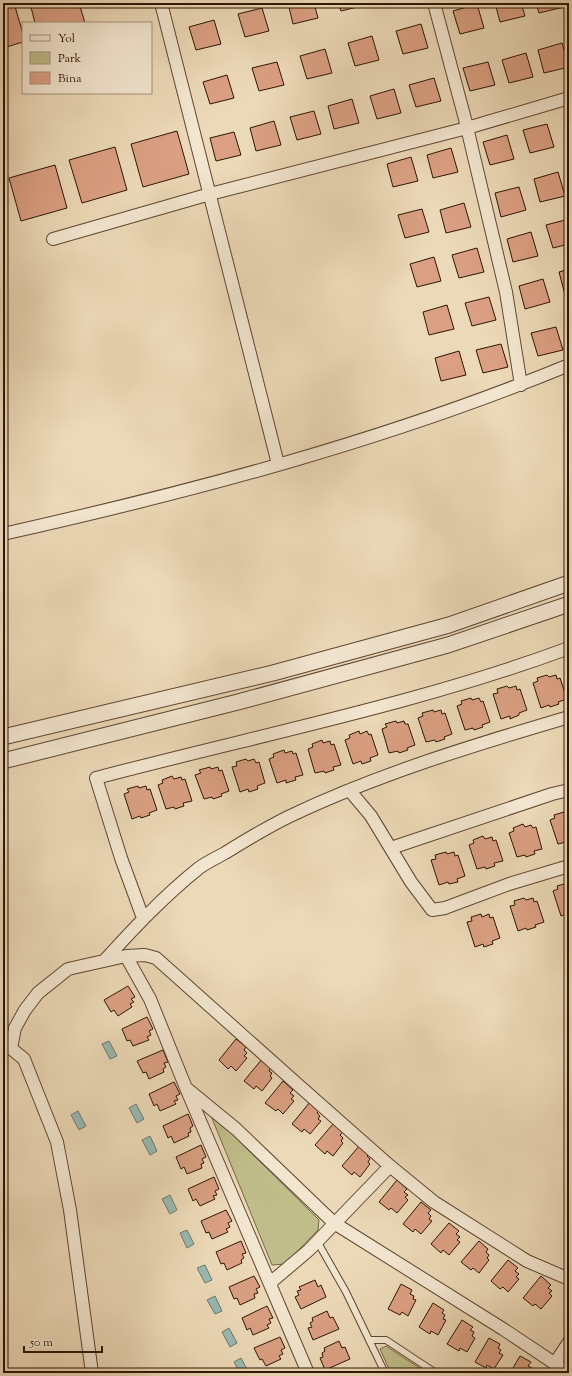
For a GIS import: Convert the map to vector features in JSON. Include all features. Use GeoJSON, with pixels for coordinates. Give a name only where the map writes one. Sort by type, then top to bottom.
{"type":"FeatureCollection","features":[{"type":"Feature","properties":{"kind":"street"},"geometry":{"type":"LineString","coordinates":[[161,3],[278,464]]}},
{"type":"Feature","properties":{"kind":"street"},"geometry":{"type":"LineString","coordinates":[[434,3],[467,128],[506,292],[521,384]]}},
{"type":"Feature","properties":{"kind":"street"},"geometry":{"type":"LineString","coordinates":[[53,238],[210,194],[467,128],[569,98]]}},
{"type":"Feature","properties":{"kind":"street"},"geometry":{"type":"LineString","coordinates":[[3,534],[114,509],[278,464],[447,411],[569,365]]}},
{"type":"Feature","properties":{"kind":"street"},"geometry":{"type":"LineString","coordinates":[[3,737],[273,673],[426,632],[569,583]]}},
{"type":"Feature","properties":{"kind":"street"},"geometry":{"type":"LineString","coordinates":[[3,761],[238,702],[440,647],[569,604]]}},
{"type":"Feature","properties":{"kind":"street"},"geometry":{"type":"LineString","coordinates":[[143,918],[121,858],[96,778],[404,701],[476,680],[569,648]]}},
{"type":"Feature","properties":{"kind":"street"},"geometry":{"type":"LineString","coordinates":[[104,961],[159,902],[200,867],[262,830],[310,807],[379,779],[469,746],[569,717]]}},
{"type":"Feature","properties":{"kind":"street"},"geometry":{"type":"LineString","coordinates":[[350,790],[371,816],[411,882],[432,910],[445,908],[509,884],[569,866]]}},
{"type":"Feature","properties":{"kind":"street"},"geometry":{"type":"LineString","coordinates":[[391,848],[552,794],[569,790]]}},
{"type":"Feature","properties":{"kind":"street"},"geometry":{"type":"LineString","coordinates":[[92,1373],[70,1210],[57,1142],[24,1059],[7,1045],[25,1010],[38,993],[68,969],[126,956],[145,955],[156,958],[390,1166],[434,1202],[527,1262],[569,1279]]}},
{"type":"Feature","properties":{"kind":"street"},"geometry":{"type":"LineString","coordinates":[[126,956],[150,999],[186,1088],[308,1373]]}},
{"type":"Feature","properties":{"kind":"street"},"geometry":{"type":"LineString","coordinates":[[186,1088],[236,1129],[334,1223],[569,1373]]}},
{"type":"Feature","properties":{"kind":"street"},"geometry":{"type":"LineString","coordinates":[[270,1283],[309,1250],[390,1166]]}},
{"type":"Feature","properties":{"kind":"street"},"geometry":{"type":"LineString","coordinates":[[555,1363],[569,1342]]}},
{"type":"Feature","properties":{"kind":"lane"},"geometry":{"type":"LineString","coordinates":[[317,1240],[346,1292],[385,1373]]}},
{"type":"Feature","properties":{"kind":"lane"},"geometry":{"type":"LineString","coordinates":[[369,1340],[386,1340],[436,1373]]}},
{"type":"Feature","properties":{"kind":"green space"},"geometry":{"type":"Polygon","coordinates":[[[209,1111],[319,1220],[318,1230],[285,1264],[272,1265],[209,1111]]]}},
{"type":"Feature","properties":{"kind":"green space"},"geometry":{"type":"Polygon","coordinates":[[[386,1346],[427,1373],[391,1373],[380,1349],[386,1346]]]}},
{"type":"Feature","properties":{"kind":"water"},"geometry":{"type":"Polygon","coordinates":[[[109,1041],[117,1056],[110,1059],[102,1044],[109,1041]]]}},
{"type":"Feature","properties":{"kind":"water"},"geometry":{"type":"Polygon","coordinates":[[[136,1104],[144,1119],[137,1123],[129,1108],[136,1104]]]}},
{"type":"Feature","properties":{"kind":"water"},"geometry":{"type":"Polygon","coordinates":[[[78,1111],[86,1126],[79,1130],[71,1115],[78,1111]]]}},
{"type":"Feature","properties":{"kind":"water"},"geometry":{"type":"Polygon","coordinates":[[[150,1136],[157,1151],[150,1155],[142,1140],[150,1136]]]}},
{"type":"Feature","properties":{"kind":"water"},"geometry":{"type":"Polygon","coordinates":[[[170,1195],[177,1210],[170,1214],[162,1199],[170,1195]]]}},
{"type":"Feature","properties":{"kind":"water"},"geometry":{"type":"Polygon","coordinates":[[[187,1230],[194,1244],[187,1248],[180,1233],[187,1230]]]}},
{"type":"Feature","properties":{"kind":"water"},"geometry":{"type":"Polygon","coordinates":[[[205,1265],[212,1280],[205,1283],[197,1268],[205,1265]]]}},
{"type":"Feature","properties":{"kind":"water"},"geometry":{"type":"Polygon","coordinates":[[[215,1296],[222,1311],[215,1314],[207,1300],[215,1296]]]}},
{"type":"Feature","properties":{"kind":"water"},"geometry":{"type":"Polygon","coordinates":[[[229,1328],[237,1343],[230,1347],[222,1332],[229,1328]]]}},
{"type":"Feature","properties":{"kind":"water"},"geometry":{"type":"Polygon","coordinates":[[[241,1358],[249,1373],[240,1373],[234,1362],[241,1358]]]}},
{"type":"Feature","properties":{"kind":"building"},"geometry":{"type":"Polygon","coordinates":[[[3,3],[14,3],[22,31],[22,42],[3,48],[3,3]]]}},
{"type":"Feature","properties":{"kind":"building"},"geometry":{"type":"Polygon","coordinates":[[[30,3],[79,3],[85,22],[35,22],[30,3]]]}},
{"type":"Feature","properties":{"kind":"building"},"geometry":{"type":"Polygon","coordinates":[[[98,3],[115,3],[99,7],[98,3]]]}},
{"type":"Feature","properties":{"kind":"building"},"geometry":{"type":"Polygon","coordinates":[[[288,3],[314,3],[318,18],[293,24],[288,3]]]}},
{"type":"Feature","properties":{"kind":"building"},"geometry":{"type":"Polygon","coordinates":[[[338,3],[365,3],[365,5],[341,11],[338,3]]]}},
{"type":"Feature","properties":{"kind":"building"},"geometry":{"type":"Polygon","coordinates":[[[495,3],[521,3],[525,16],[500,22],[495,3]]]}},
{"type":"Feature","properties":{"kind":"building"},"geometry":{"type":"Polygon","coordinates":[[[536,3],[562,3],[564,7],[539,13],[536,3]]]}},
{"type":"Feature","properties":{"kind":"building"},"geometry":{"type":"Polygon","coordinates":[[[477,4],[484,28],[460,34],[453,11],[477,4]]]}},
{"type":"Feature","properties":{"kind":"building"},"geometry":{"type":"Polygon","coordinates":[[[262,8],[269,31],[245,37],[238,14],[262,8]]]}},
{"type":"Feature","properties":{"kind":"building"},"geometry":{"type":"Polygon","coordinates":[[[214,20],[221,44],[196,50],[189,27],[214,20]]]}},
{"type":"Feature","properties":{"kind":"building"},"geometry":{"type":"Polygon","coordinates":[[[421,24],[428,48],[403,54],[396,31],[421,24]]]}},
{"type":"Feature","properties":{"kind":"building"},"geometry":{"type":"Polygon","coordinates":[[[372,36],[379,60],[355,66],[348,43],[372,36]]]}},
{"type":"Feature","properties":{"kind":"building"},"geometry":{"type":"Polygon","coordinates":[[[562,43],[569,67],[544,73],[538,50],[562,43]]]}},
{"type":"Feature","properties":{"kind":"building"},"geometry":{"type":"Polygon","coordinates":[[[325,49],[332,73],[307,79],[300,56],[325,49]]]}},
{"type":"Feature","properties":{"kind":"building"},"geometry":{"type":"Polygon","coordinates":[[[526,53],[533,77],[509,83],[502,60],[526,53]]]}},
{"type":"Feature","properties":{"kind":"building"},"geometry":{"type":"Polygon","coordinates":[[[277,62],[284,85],[259,91],[252,68],[277,62]]]}},
{"type":"Feature","properties":{"kind":"building"},"geometry":{"type":"Polygon","coordinates":[[[488,62],[495,85],[470,91],[463,68],[488,62]]]}},
{"type":"Feature","properties":{"kind":"building"},"geometry":{"type":"Polygon","coordinates":[[[227,75],[234,98],[210,104],[203,82],[227,75]]]}},
{"type":"Feature","properties":{"kind":"building"},"geometry":{"type":"Polygon","coordinates":[[[434,78],[441,101],[416,107],[409,85],[434,78]]]}},
{"type":"Feature","properties":{"kind":"building"},"geometry":{"type":"Polygon","coordinates":[[[394,89],[401,113],[377,119],[370,96],[394,89]]]}},
{"type":"Feature","properties":{"kind":"building"},"geometry":{"type":"Polygon","coordinates":[[[352,99],[359,123],[334,129],[328,106],[352,99]]]}},
{"type":"Feature","properties":{"kind":"building"},"geometry":{"type":"Polygon","coordinates":[[[314,111],[321,134],[297,140],[290,117],[314,111]]]}},
{"type":"Feature","properties":{"kind":"building"},"geometry":{"type":"Polygon","coordinates":[[[274,121],[281,145],[256,151],[250,128],[274,121]]]}},
{"type":"Feature","properties":{"kind":"building"},"geometry":{"type":"Polygon","coordinates":[[[547,124],[554,147],[530,153],[523,130],[547,124]]]}},
{"type":"Feature","properties":{"kind":"building"},"geometry":{"type":"Polygon","coordinates":[[[177,131],[189,174],[143,187],[131,144],[177,131]]]}},
{"type":"Feature","properties":{"kind":"building"},"geometry":{"type":"Polygon","coordinates":[[[234,132],[241,155],[216,161],[210,138],[234,132]]]}},
{"type":"Feature","properties":{"kind":"building"},"geometry":{"type":"Polygon","coordinates":[[[507,135],[514,159],[490,165],[483,142],[507,135]]]}},
{"type":"Feature","properties":{"kind":"building"},"geometry":{"type":"Polygon","coordinates":[[[115,147],[127,190],[82,203],[69,160],[115,147]]]}},
{"type":"Feature","properties":{"kind":"building"},"geometry":{"type":"Polygon","coordinates":[[[451,148],[458,172],[433,178],[427,155],[451,148]]]}},
{"type":"Feature","properties":{"kind":"building"},"geometry":{"type":"Polygon","coordinates":[[[411,157],[418,181],[393,187],[387,164],[411,157]]]}},
{"type":"Feature","properties":{"kind":"building"},"geometry":{"type":"Polygon","coordinates":[[[55,165],[67,208],[21,221],[9,178],[55,165]]]}},
{"type":"Feature","properties":{"kind":"building"},"geometry":{"type":"Polygon","coordinates":[[[558,172],[565,196],[540,202],[534,179],[558,172]]]}},
{"type":"Feature","properties":{"kind":"building"},"geometry":{"type":"Polygon","coordinates":[[[519,187],[526,210],[501,217],[495,193],[519,187]]]}},
{"type":"Feature","properties":{"kind":"building"},"geometry":{"type":"Polygon","coordinates":[[[464,203],[471,227],[446,233],[440,210],[464,203]]]}},
{"type":"Feature","properties":{"kind":"building"},"geometry":{"type":"Polygon","coordinates":[[[422,209],[429,232],[405,238],[398,215],[422,209]]]}},
{"type":"Feature","properties":{"kind":"building"},"geometry":{"type":"Polygon","coordinates":[[[569,219],[569,244],[553,248],[546,225],[569,219]]]}},
{"type":"Feature","properties":{"kind":"building"},"geometry":{"type":"Polygon","coordinates":[[[531,232],[538,256],[513,262],[507,239],[531,232]]]}},
{"type":"Feature","properties":{"kind":"building"},"geometry":{"type":"Polygon","coordinates":[[[477,248],[484,272],[459,278],[452,255],[477,248]]]}},
{"type":"Feature","properties":{"kind":"building"},"geometry":{"type":"Polygon","coordinates":[[[434,257],[441,281],[417,287],[410,264],[434,257]]]}},
{"type":"Feature","properties":{"kind":"building"},"geometry":{"type":"Polygon","coordinates":[[[569,269],[569,294],[565,295],[559,272],[569,269]]]}},
{"type":"Feature","properties":{"kind":"building"},"geometry":{"type":"Polygon","coordinates":[[[543,279],[550,302],[525,309],[519,286],[543,279]]]}},
{"type":"Feature","properties":{"kind":"building"},"geometry":{"type":"Polygon","coordinates":[[[489,297],[496,320],[472,326],[465,303],[489,297]]]}},
{"type":"Feature","properties":{"kind":"building"},"geometry":{"type":"Polygon","coordinates":[[[447,305],[454,329],[429,335],[423,312],[447,305]]]}},
{"type":"Feature","properties":{"kind":"building"},"geometry":{"type":"Polygon","coordinates":[[[556,327],[563,350],[538,356],[531,333],[556,327]]]}},
{"type":"Feature","properties":{"kind":"building"},"geometry":{"type":"Polygon","coordinates":[[[501,344],[508,367],[483,373],[476,350],[501,344]]]}},
{"type":"Feature","properties":{"kind":"building"},"geometry":{"type":"Polygon","coordinates":[[[459,351],[466,375],[441,381],[435,358],[459,351]]]}},
{"type":"Feature","properties":{"kind":"building"},"geometry":{"type":"Polygon","coordinates":[[[547,675],[549,677],[556,675],[557,679],[560,678],[567,699],[558,702],[559,704],[541,708],[533,683],[538,681],[537,678],[547,675]]]}},
{"type":"Feature","properties":{"kind":"building"},"geometry":{"type":"Polygon","coordinates":[[[507,686],[509,688],[516,686],[517,690],[520,689],[527,710],[510,719],[510,716],[501,719],[493,694],[498,693],[497,689],[507,686]]]}},
{"type":"Feature","properties":{"kind":"building"},"geometry":{"type":"Polygon","coordinates":[[[471,698],[472,700],[479,698],[481,702],[483,701],[490,722],[482,725],[483,727],[474,730],[473,728],[465,730],[457,706],[462,704],[461,701],[471,698]]]}},
{"type":"Feature","properties":{"kind":"building"},"geometry":{"type":"Polygon","coordinates":[[[433,710],[434,712],[441,710],[442,714],[445,713],[452,734],[444,737],[445,739],[436,742],[435,740],[426,742],[418,718],[423,716],[422,713],[433,710]]]}},
{"type":"Feature","properties":{"kind":"building"},"geometry":{"type":"Polygon","coordinates":[[[396,721],[397,723],[404,721],[405,724],[408,724],[415,745],[407,748],[408,750],[399,753],[398,751],[389,753],[382,729],[387,727],[385,724],[396,721]]]}},
{"type":"Feature","properties":{"kind":"building"},"geometry":{"type":"Polygon","coordinates":[[[359,731],[360,734],[367,731],[369,735],[371,734],[378,755],[370,758],[371,761],[362,764],[361,761],[353,764],[345,740],[350,738],[349,735],[359,731]]]}},
{"type":"Feature","properties":{"kind":"building"},"geometry":{"type":"Polygon","coordinates":[[[322,740],[323,743],[330,741],[331,745],[334,744],[341,765],[333,767],[334,770],[325,773],[324,771],[315,773],[308,749],[313,747],[312,744],[322,740]]]}},
{"type":"Feature","properties":{"kind":"building"},"geometry":{"type":"Polygon","coordinates":[[[284,750],[285,753],[292,751],[293,754],[296,753],[303,775],[295,777],[296,780],[286,783],[286,780],[277,783],[269,759],[274,757],[273,754],[284,750]]]}},
{"type":"Feature","properties":{"kind":"building"},"geometry":{"type":"Polygon","coordinates":[[[246,759],[248,761],[254,759],[256,763],[259,762],[265,783],[257,786],[258,789],[249,792],[248,789],[240,792],[232,767],[237,766],[236,762],[246,759]]]}},
{"type":"Feature","properties":{"kind":"building"},"geometry":{"type":"Polygon","coordinates":[[[210,767],[211,769],[218,767],[219,771],[222,770],[229,791],[221,794],[222,796],[213,799],[212,797],[204,799],[195,775],[201,773],[199,770],[210,767]]]}},
{"type":"Feature","properties":{"kind":"building"},"geometry":{"type":"Polygon","coordinates":[[[172,776],[174,779],[181,777],[182,780],[185,779],[192,801],[183,803],[184,806],[175,809],[174,807],[166,809],[158,785],[163,783],[162,780],[172,776]]]}},
{"type":"Feature","properties":{"kind":"building"},"geometry":{"type":"Polygon","coordinates":[[[138,786],[139,788],[146,786],[147,790],[150,789],[157,810],[149,813],[150,815],[132,819],[124,794],[129,792],[127,789],[138,786]]]}},
{"type":"Feature","properties":{"kind":"building"},"geometry":{"type":"Polygon","coordinates":[[[564,812],[566,814],[569,813],[569,844],[566,842],[558,844],[550,820],[555,818],[554,815],[564,812]]]}},
{"type":"Feature","properties":{"kind":"building"},"geometry":{"type":"Polygon","coordinates":[[[523,824],[525,827],[531,825],[533,828],[536,827],[542,849],[534,851],[535,854],[526,857],[525,855],[517,857],[509,833],[514,831],[513,828],[523,824]]]}},
{"type":"Feature","properties":{"kind":"building"},"geometry":{"type":"Polygon","coordinates":[[[483,836],[485,839],[492,837],[493,841],[496,840],[503,861],[494,863],[495,866],[486,869],[485,867],[477,869],[469,845],[474,843],[473,840],[483,836]]]}},
{"type":"Feature","properties":{"kind":"building"},"geometry":{"type":"Polygon","coordinates":[[[446,852],[447,854],[454,852],[455,856],[458,855],[465,876],[457,879],[458,882],[449,884],[448,882],[439,885],[431,860],[436,859],[435,855],[446,852]]]}},
{"type":"Feature","properties":{"kind":"building"},"geometry":{"type":"Polygon","coordinates":[[[568,883],[569,913],[561,916],[553,891],[558,889],[557,886],[568,883]]]}},
{"type":"Feature","properties":{"kind":"building"},"geometry":{"type":"Polygon","coordinates":[[[524,898],[526,900],[533,898],[534,902],[537,901],[544,922],[535,925],[536,927],[518,931],[510,906],[515,905],[514,901],[524,898]]]}},
{"type":"Feature","properties":{"kind":"building"},"geometry":{"type":"Polygon","coordinates":[[[481,914],[482,917],[489,914],[490,918],[493,917],[500,938],[492,941],[493,944],[484,947],[483,944],[475,947],[467,922],[472,921],[471,917],[481,914]]]}},
{"type":"Feature","properties":{"kind":"building"},"geometry":{"type":"Polygon","coordinates":[[[128,986],[135,997],[131,999],[134,1002],[130,1004],[132,1007],[118,1016],[114,1010],[111,1012],[104,1000],[128,986]]]}},
{"type":"Feature","properties":{"kind":"building"},"geometry":{"type":"Polygon","coordinates":[[[147,1017],[153,1029],[149,1031],[151,1035],[147,1037],[149,1040],[133,1046],[130,1040],[127,1041],[122,1029],[147,1017]]]}},
{"type":"Feature","properties":{"kind":"building"},"geometry":{"type":"Polygon","coordinates":[[[236,1039],[246,1047],[244,1050],[247,1053],[244,1056],[247,1058],[236,1071],[231,1066],[228,1069],[219,1060],[236,1039]]]}},
{"type":"Feature","properties":{"kind":"building"},"geometry":{"type":"Polygon","coordinates":[[[163,1050],[168,1062],[164,1063],[166,1067],[163,1069],[164,1072],[149,1079],[146,1072],[143,1073],[137,1061],[163,1050]]]}},
{"type":"Feature","properties":{"kind":"building"},"geometry":{"type":"Polygon","coordinates":[[[262,1059],[271,1067],[269,1071],[272,1073],[270,1076],[272,1078],[262,1091],[256,1086],[254,1089],[244,1081],[262,1059]]]}},
{"type":"Feature","properties":{"kind":"building"},"geometry":{"type":"Polygon","coordinates":[[[283,1081],[293,1090],[290,1093],[294,1096],[291,1099],[294,1101],[283,1114],[278,1109],[276,1111],[265,1103],[283,1081]]]}},
{"type":"Feature","properties":{"kind":"building"},"geometry":{"type":"Polygon","coordinates":[[[174,1082],[180,1094],[176,1096],[178,1100],[174,1101],[176,1104],[160,1111],[157,1104],[154,1106],[149,1094],[174,1082]]]}},
{"type":"Feature","properties":{"kind":"building"},"geometry":{"type":"Polygon","coordinates":[[[310,1102],[320,1110],[317,1113],[320,1116],[318,1119],[321,1121],[310,1134],[304,1129],[302,1132],[292,1124],[310,1102]]]}},
{"type":"Feature","properties":{"kind":"building"},"geometry":{"type":"Polygon","coordinates":[[[188,1114],[193,1126],[190,1128],[191,1132],[188,1133],[189,1136],[174,1143],[171,1136],[168,1138],[163,1126],[188,1114]]]}},
{"type":"Feature","properties":{"kind":"building"},"geometry":{"type":"Polygon","coordinates":[[[333,1124],[343,1132],[340,1135],[343,1138],[341,1141],[343,1143],[333,1156],[327,1151],[325,1154],[315,1145],[333,1124]]]}},
{"type":"Feature","properties":{"kind":"building"},"geometry":{"type":"Polygon","coordinates":[[[201,1145],[206,1157],[202,1159],[204,1163],[201,1164],[202,1168],[187,1174],[184,1167],[181,1169],[176,1157],[201,1145]]]}},
{"type":"Feature","properties":{"kind":"building"},"geometry":{"type":"Polygon","coordinates":[[[360,1145],[370,1153],[367,1156],[370,1159],[368,1162],[370,1164],[360,1177],[354,1172],[352,1175],[342,1166],[360,1145]]]}},
{"type":"Feature","properties":{"kind":"building"},"geometry":{"type":"Polygon","coordinates":[[[214,1177],[219,1189],[215,1191],[217,1195],[213,1196],[215,1199],[200,1206],[196,1199],[193,1201],[188,1189],[214,1177]]]}},
{"type":"Feature","properties":{"kind":"building"},"geometry":{"type":"Polygon","coordinates":[[[397,1180],[407,1189],[404,1192],[408,1195],[405,1197],[408,1200],[397,1213],[391,1208],[389,1210],[379,1202],[397,1180]]]}},
{"type":"Feature","properties":{"kind":"building"},"geometry":{"type":"Polygon","coordinates":[[[421,1202],[431,1210],[428,1213],[431,1216],[429,1219],[432,1221],[421,1234],[415,1229],[413,1232],[403,1224],[421,1202]]]}},
{"type":"Feature","properties":{"kind":"building"},"geometry":{"type":"Polygon","coordinates":[[[226,1210],[232,1221],[228,1223],[230,1227],[226,1229],[228,1232],[212,1239],[209,1232],[206,1233],[201,1221],[226,1210]]]}},
{"type":"Feature","properties":{"kind":"building"},"geometry":{"type":"Polygon","coordinates":[[[449,1223],[459,1231],[456,1234],[460,1237],[457,1240],[460,1242],[449,1255],[443,1250],[441,1253],[431,1244],[449,1223]]]}},
{"type":"Feature","properties":{"kind":"building"},"geometry":{"type":"Polygon","coordinates":[[[241,1241],[246,1253],[242,1254],[244,1258],[241,1260],[242,1263],[227,1270],[224,1263],[221,1264],[216,1252],[241,1241]]]}},
{"type":"Feature","properties":{"kind":"building"},"geometry":{"type":"Polygon","coordinates":[[[479,1241],[488,1249],[486,1252],[489,1255],[487,1258],[489,1260],[479,1273],[473,1268],[471,1270],[461,1262],[479,1241]]]}},
{"type":"Feature","properties":{"kind":"building"},"geometry":{"type":"Polygon","coordinates":[[[508,1260],[518,1268],[515,1271],[519,1274],[516,1277],[519,1279],[508,1292],[503,1287],[500,1289],[491,1281],[508,1260]]]}},
{"type":"Feature","properties":{"kind":"building"},"geometry":{"type":"Polygon","coordinates":[[[254,1276],[260,1287],[256,1289],[258,1293],[254,1294],[255,1298],[240,1305],[237,1298],[234,1299],[229,1287],[254,1276]]]}},
{"type":"Feature","properties":{"kind":"building"},"geometry":{"type":"Polygon","coordinates":[[[541,1276],[551,1285],[548,1288],[552,1291],[549,1293],[552,1296],[541,1309],[535,1304],[533,1306],[523,1298],[541,1276]]]}},
{"type":"Feature","properties":{"kind":"building"},"geometry":{"type":"Polygon","coordinates":[[[315,1280],[318,1287],[321,1285],[326,1297],[301,1309],[295,1297],[299,1295],[297,1291],[301,1290],[299,1287],[315,1280]]]}},
{"type":"Feature","properties":{"kind":"building"},"geometry":{"type":"Polygon","coordinates":[[[401,1284],[412,1290],[410,1294],[414,1296],[413,1299],[416,1300],[408,1316],[402,1312],[400,1315],[388,1309],[401,1284]]]}},
{"type":"Feature","properties":{"kind":"building"},"geometry":{"type":"Polygon","coordinates":[[[433,1303],[444,1310],[442,1313],[445,1315],[443,1319],[446,1320],[438,1335],[431,1331],[430,1334],[419,1327],[433,1303]]]}},
{"type":"Feature","properties":{"kind":"building"},"geometry":{"type":"Polygon","coordinates":[[[267,1306],[273,1318],[269,1319],[271,1323],[267,1325],[269,1328],[253,1335],[250,1328],[247,1330],[242,1318],[267,1306]]]}},
{"type":"Feature","properties":{"kind":"building"},"geometry":{"type":"Polygon","coordinates":[[[327,1311],[330,1318],[333,1317],[339,1329],[313,1340],[308,1328],[312,1327],[310,1323],[313,1321],[312,1318],[327,1311]]]}},
{"type":"Feature","properties":{"kind":"building"},"geometry":{"type":"Polygon","coordinates":[[[462,1320],[473,1327],[470,1330],[474,1332],[472,1336],[475,1338],[467,1352],[460,1348],[459,1351],[447,1344],[462,1320]]]}},
{"type":"Feature","properties":{"kind":"building"},"geometry":{"type":"Polygon","coordinates":[[[280,1337],[285,1348],[281,1350],[283,1354],[279,1356],[281,1359],[266,1366],[262,1359],[260,1360],[254,1348],[280,1337]]]}},
{"type":"Feature","properties":{"kind":"building"},"geometry":{"type":"Polygon","coordinates":[[[489,1338],[500,1344],[498,1348],[501,1350],[499,1353],[503,1355],[494,1369],[487,1365],[486,1368],[475,1362],[489,1338]]]}},
{"type":"Feature","properties":{"kind":"building"},"geometry":{"type":"Polygon","coordinates":[[[339,1341],[342,1348],[345,1347],[350,1359],[325,1370],[320,1358],[323,1357],[322,1353],[325,1351],[324,1348],[339,1341]]]}},
{"type":"Feature","properties":{"kind":"building"},"geometry":{"type":"Polygon","coordinates":[[[520,1356],[531,1362],[528,1366],[532,1368],[530,1371],[533,1373],[510,1373],[520,1356]]]}},
{"type":"Feature","properties":{"kind":"building"},"geometry":{"type":"Polygon","coordinates":[[[294,1369],[296,1373],[284,1373],[294,1369]]]}}]}
